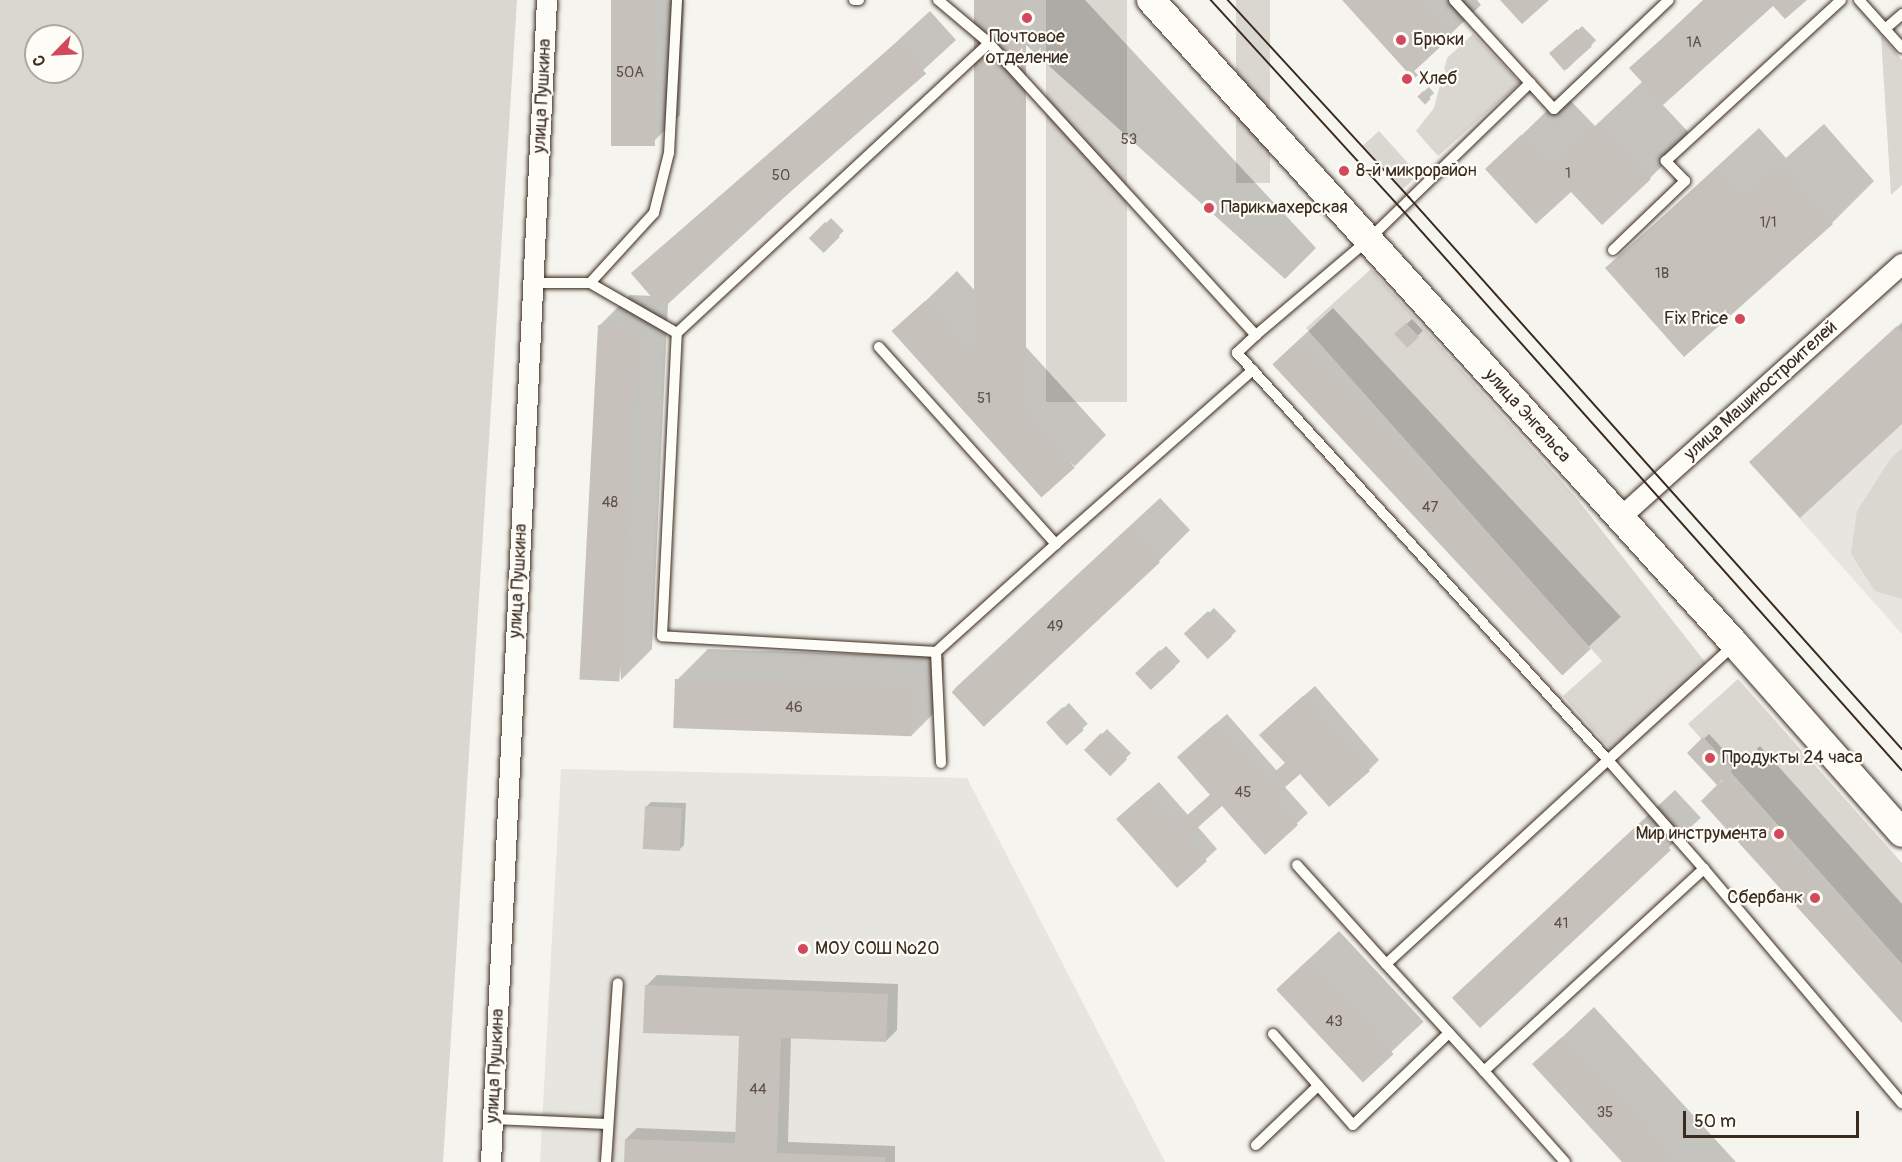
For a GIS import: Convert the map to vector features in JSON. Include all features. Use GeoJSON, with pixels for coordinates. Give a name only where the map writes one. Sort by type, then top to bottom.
{"type":"FeatureCollection","features":[{"type":"Feature","properties":{"kind":"main road","name":"улица Энгельса"},"geometry":{"type":"LineString","coordinates":[[1151,0],[1735,644],[1902,833]]}},
{"type":"Feature","properties":{"kind":"street","name":"улица Пушкина"},"geometry":{"type":"LineString","coordinates":[[491,1162],[547,0]]}},
{"type":"Feature","properties":{"kind":"street","name":"улица Машиностроителей"},"geometry":{"type":"LineString","coordinates":[[1620,518],[1902,264]]}},
{"type":"Feature","properties":{"kind":"lane"},"geometry":{"type":"LineString","coordinates":[[590,283],[654,213],[669,153],[677,0]]}},
{"type":"Feature","properties":{"kind":"lane"},"geometry":{"type":"LineString","coordinates":[[854,0],[859,0]]}},
{"type":"Feature","properties":{"kind":"lane"},"geometry":{"type":"LineString","coordinates":[[938,0],[989,43],[1256,335]]}},
{"type":"Feature","properties":{"kind":"lane"},"geometry":{"type":"LineString","coordinates":[[1454,0],[1554,109],[1669,0]]}},
{"type":"Feature","properties":{"kind":"lane"},"geometry":{"type":"LineString","coordinates":[[1613,250],[1685,181],[1666,161],[1841,0]]}},
{"type":"Feature","properties":{"kind":"lane"},"geometry":{"type":"LineString","coordinates":[[1859,0],[1902,48]]}},
{"type":"Feature","properties":{"kind":"lane"},"geometry":{"type":"LineString","coordinates":[[1885,29],[1902,14]]}},
{"type":"Feature","properties":{"kind":"lane"},"geometry":{"type":"LineString","coordinates":[[989,43],[677,333],[662,636],[936,652],[1253,370]]}},
{"type":"Feature","properties":{"kind":"lane"},"geometry":{"type":"LineString","coordinates":[[1530,83],[1368,240],[1237,353],[1608,760],[1704,869],[1902,1103]]}},
{"type":"Feature","properties":{"kind":"lane"},"geometry":{"type":"LineString","coordinates":[[534,283],[590,283],[677,333]]}},
{"type":"Feature","properties":{"kind":"lane"},"geometry":{"type":"LineString","coordinates":[[879,347],[1056,544]]}},
{"type":"Feature","properties":{"kind":"lane"},"geometry":{"type":"LineString","coordinates":[[1386,964],[1735,644]]}},
{"type":"Feature","properties":{"kind":"lane"},"geometry":{"type":"LineString","coordinates":[[936,652],[941,763]]}},
{"type":"Feature","properties":{"kind":"lane"},"geometry":{"type":"LineString","coordinates":[[1297,865],[1565,1162]]}},
{"type":"Feature","properties":{"kind":"lane"},"geometry":{"type":"LineString","coordinates":[[1484,1071],[1704,869]]}},
{"type":"Feature","properties":{"kind":"lane"},"geometry":{"type":"LineString","coordinates":[[606,1162],[618,983]]}},
{"type":"Feature","properties":{"kind":"lane"},"geometry":{"type":"LineString","coordinates":[[1273,1034],[1353,1125],[1449,1033]]}},
{"type":"Feature","properties":{"kind":"lane"},"geometry":{"type":"LineString","coordinates":[[1256,1145],[1318,1086]]}},
{"type":"Feature","properties":{"kind":"lane"},"geometry":{"type":"LineString","coordinates":[[493,1119],[608,1124]]}},
{"type":"Feature","properties":{"kind":"shaded area"},"geometry":{"type":"Polygon","coordinates":[[[0,0],[517,0],[443,1162],[0,1162],[0,0]]]}},
{"type":"Feature","properties":{"kind":"shaded area"},"geometry":{"type":"Polygon","coordinates":[[[1046,0],[1127,0],[1127,402],[1046,402],[1046,0]]]}},
{"type":"Feature","properties":{"kind":"shaded area"},"geometry":{"type":"Polygon","coordinates":[[[1236,0],[1270,0],[1270,183],[1236,183],[1236,0]]]}},
{"type":"Feature","properties":{"kind":"shaded area"},"geometry":{"type":"Polygon","coordinates":[[[1473,34],[1520,83],[1438,156],[1416,131],[1434,108],[1447,58],[1473,34]]]}},
{"type":"Feature","properties":{"kind":"shaded area"},"geometry":{"type":"Polygon","coordinates":[[[1881,36],[1902,60],[1902,185],[1891,195],[1881,36]]]}},
{"type":"Feature","properties":{"kind":"shaded area"},"geometry":{"type":"Polygon","coordinates":[[[1379,131],[1418,175],[1402,190],[1363,146],[1379,131]]]}},
{"type":"Feature","properties":{"kind":"shaded area"},"geometry":{"type":"Polygon","coordinates":[[[1371,269],[1574,495],[1709,667],[1611,750],[1563,696],[1602,661],[1306,328],[1371,269]]]}},
{"type":"Feature","properties":{"kind":"shaded area"},"geometry":{"type":"Polygon","coordinates":[[[1902,321],[1902,634],[1749,462],[1902,321]]]}},
{"type":"Feature","properties":{"kind":"shaded area"},"geometry":{"type":"Polygon","coordinates":[[[1902,448],[1902,599],[1875,591],[1851,554],[1857,511],[1891,458],[1902,448]]]}},
{"type":"Feature","properties":{"kind":"shaded area"},"geometry":{"type":"Polygon","coordinates":[[[1738,679],[1902,863],[1902,964],[1688,724],[1738,679]]]}},
{"type":"Feature","properties":{"kind":"shaded area","name":"МОУ СОШ №20"},"geometry":{"type":"Polygon","coordinates":[[[561,769],[967,778],[1165,1162],[540,1162],[561,769]]]}},
{"type":"Feature","properties":{"kind":"building"},"geometry":{"type":"Polygon","coordinates":[[[611,0],[655,0],[655,146],[611,146],[611,0]]]}},
{"type":"Feature","properties":{"kind":"building"},"geometry":{"type":"Polygon","coordinates":[[[974,0],[1026,0],[1026,417],[974,417],[974,0]]]}},
{"type":"Feature","properties":{"kind":"building"},"geometry":{"type":"Polygon","coordinates":[[[1342,0],[1417,0],[1451,37],[1410,75],[1342,0]]]}},
{"type":"Feature","properties":{"kind":"building"},"geometry":{"type":"Polygon","coordinates":[[[1500,0],[1549,0],[1522,24],[1500,0]]]}},
{"type":"Feature","properties":{"kind":"building"},"geometry":{"type":"Polygon","coordinates":[[[1705,0],[1807,0],[1785,19],[1773,6],[1663,105],[1629,68],[1705,0]]]}},
{"type":"Feature","properties":{"kind":"building"},"geometry":{"type":"Polygon","coordinates":[[[1577,29],[1592,46],[1564,71],[1549,53],[1577,29]]]}},
{"type":"Feature","properties":{"kind":"building"},"geometry":{"type":"Polygon","coordinates":[[[898,41],[926,73],[659,306],[631,273],[898,41]]]}},
{"type":"Feature","properties":{"kind":"building","name":"Хлеб"},"geometry":{"type":"Polygon","coordinates":[[[1406,72],[1414,81],[1408,86],[1400,77],[1406,72]]]}},
{"type":"Feature","properties":{"kind":"building"},"geometry":{"type":"Polygon","coordinates":[[[1423,91],[1431,99],[1425,104],[1417,97],[1423,91]]]}},
{"type":"Feature","properties":{"kind":"building"},"geometry":{"type":"Polygon","coordinates":[[[1599,123],[1651,179],[1602,225],[1571,192],[1536,224],[1485,169],[1521,135],[1552,167],[1599,123]]]}},
{"type":"Feature","properties":{"kind":"building"},"geometry":{"type":"Polygon","coordinates":[[[1781,165],[1833,224],[1684,357],[1605,268],[1716,169],[1743,199],[1781,165]]]}},
{"type":"Feature","properties":{"kind":"building"},"geometry":{"type":"Polygon","coordinates":[[[825,222],[840,237],[824,253],[809,238],[825,222]]]}},
{"type":"Feature","properties":{"kind":"building"},"geometry":{"type":"Polygon","coordinates":[[[925,301],[1075,467],[1041,498],[892,331],[925,301]]]}},
{"type":"Feature","properties":{"kind":"building"},"geometry":{"type":"Polygon","coordinates":[[[1406,323],[1419,337],[1407,348],[1394,334],[1406,323]]]}},
{"type":"Feature","properties":{"kind":"building"},"geometry":{"type":"Polygon","coordinates":[[[598,325],[638,327],[619,682],[579,680],[598,325]]]}},
{"type":"Feature","properties":{"kind":"building"},"geometry":{"type":"Polygon","coordinates":[[[1897,326],[1902,332],[1902,424],[1800,518],[1749,462],[1897,326]]]}},
{"type":"Feature","properties":{"kind":"building"},"geometry":{"type":"Polygon","coordinates":[[[1301,338],[1591,649],[1562,675],[1272,365],[1301,338]]]}},
{"type":"Feature","properties":{"kind":"building"},"geometry":{"type":"Polygon","coordinates":[[[1128,528],[1160,562],[984,727],[952,692],[1128,528]]]}},
{"type":"Feature","properties":{"kind":"building"},"geometry":{"type":"Polygon","coordinates":[[[1208,611],[1232,637],[1208,659],[1184,634],[1208,611]]]}},
{"type":"Feature","properties":{"kind":"building"},"geometry":{"type":"Polygon","coordinates":[[[1160,650],[1176,667],[1151,690],[1135,673],[1160,650]]]}},
{"type":"Feature","properties":{"kind":"building"},"geometry":{"type":"Polygon","coordinates":[[[675,679],[913,687],[911,736],[673,728],[675,679]]]}},
{"type":"Feature","properties":{"kind":"building"},"geometry":{"type":"Polygon","coordinates":[[[1303,696],[1370,771],[1329,807],[1300,774],[1274,797],[1298,825],[1265,855],[1222,806],[1187,837],[1207,861],[1177,888],[1116,819],[1147,792],[1176,825],[1210,795],[1177,757],[1215,724],[1265,780],[1285,763],[1259,735],[1303,696]]]}},
{"type":"Feature","properties":{"kind":"building"},"geometry":{"type":"Polygon","coordinates":[[[1063,707],[1084,730],[1067,745],[1046,722],[1063,707]]]}},
{"type":"Feature","properties":{"kind":"building"},"geometry":{"type":"Polygon","coordinates":[[[1101,733],[1127,759],[1110,776],[1084,750],[1101,733]]]}},
{"type":"Feature","properties":{"kind":"building"},"geometry":{"type":"Polygon","coordinates":[[[1703,737],[1733,769],[1718,784],[1728,776],[1902,969],[1902,1023],[1701,801],[1717,785],[1687,753],[1703,737]]]}},
{"type":"Feature","properties":{"kind":"building"},"geometry":{"type":"Polygon","coordinates":[[[645,806],[682,808],[680,851],[643,849],[645,806]]]}},
{"type":"Feature","properties":{"kind":"building"},"geometry":{"type":"Polygon","coordinates":[[[1643,820],[1671,850],[1480,1028],[1452,998],[1643,820]]]}},
{"type":"Feature","properties":{"kind":"building"},"geometry":{"type":"Polygon","coordinates":[[[1307,961],[1394,1054],[1363,1083],[1276,990],[1307,961]]]}},
{"type":"Feature","properties":{"kind":"building"},"geometry":{"type":"Polygon","coordinates":[[[645,985],[888,994],[886,1042],[781,1038],[777,1153],[885,1157],[885,1162],[624,1162],[625,1139],[735,1143],[739,1036],[643,1033],[645,985]]]}},
{"type":"Feature","properties":{"kind":"building"},"geometry":{"type":"Polygon","coordinates":[[[1562,1037],[1677,1162],[1622,1162],[1532,1064],[1562,1037]]]}},
{"type":"Feature","properties":{"kind":"tram line"},"geometry":{"type":"LineString","coordinates":[[1211,0],[1400,207],[1902,770]]}},
{"type":"Feature","properties":{"kind":"tram line"},"geometry":{"type":"LineString","coordinates":[[1228,0],[1409,197],[1902,749]]}},
{"type":"Feature","properties":{"kind":"place","name":"Почтовое отделение"},"geometry":{"type":"Point","coordinates":[1027,18]}},
{"type":"Feature","properties":{"kind":"place","name":"Брюки"},"geometry":{"type":"Point","coordinates":[1401,40]}},
{"type":"Feature","properties":{"kind":"place","name":"Хлеб"},"geometry":{"type":"Point","coordinates":[1407,79]}},
{"type":"Feature","properties":{"kind":"place","name":"8-й микрорайон"},"geometry":{"type":"Point","coordinates":[1344,171]}},
{"type":"Feature","properties":{"kind":"place","name":"Парикмахерская"},"geometry":{"type":"Point","coordinates":[1209,208]}},
{"type":"Feature","properties":{"kind":"place","name":"Fix Price"},"geometry":{"type":"Point","coordinates":[1740,319]}},
{"type":"Feature","properties":{"kind":"place","name":"Продукты 24 часа"},"geometry":{"type":"Point","coordinates":[1710,758]}},
{"type":"Feature","properties":{"kind":"place","name":"Мир инструмента"},"geometry":{"type":"Point","coordinates":[1779,834]}},
{"type":"Feature","properties":{"kind":"place","name":"Сбербанк"},"geometry":{"type":"Point","coordinates":[1815,898]}},
{"type":"Feature","properties":{"kind":"place","name":"МОУ СОШ №20"},"geometry":{"type":"Point","coordinates":[803,949]}}]}
